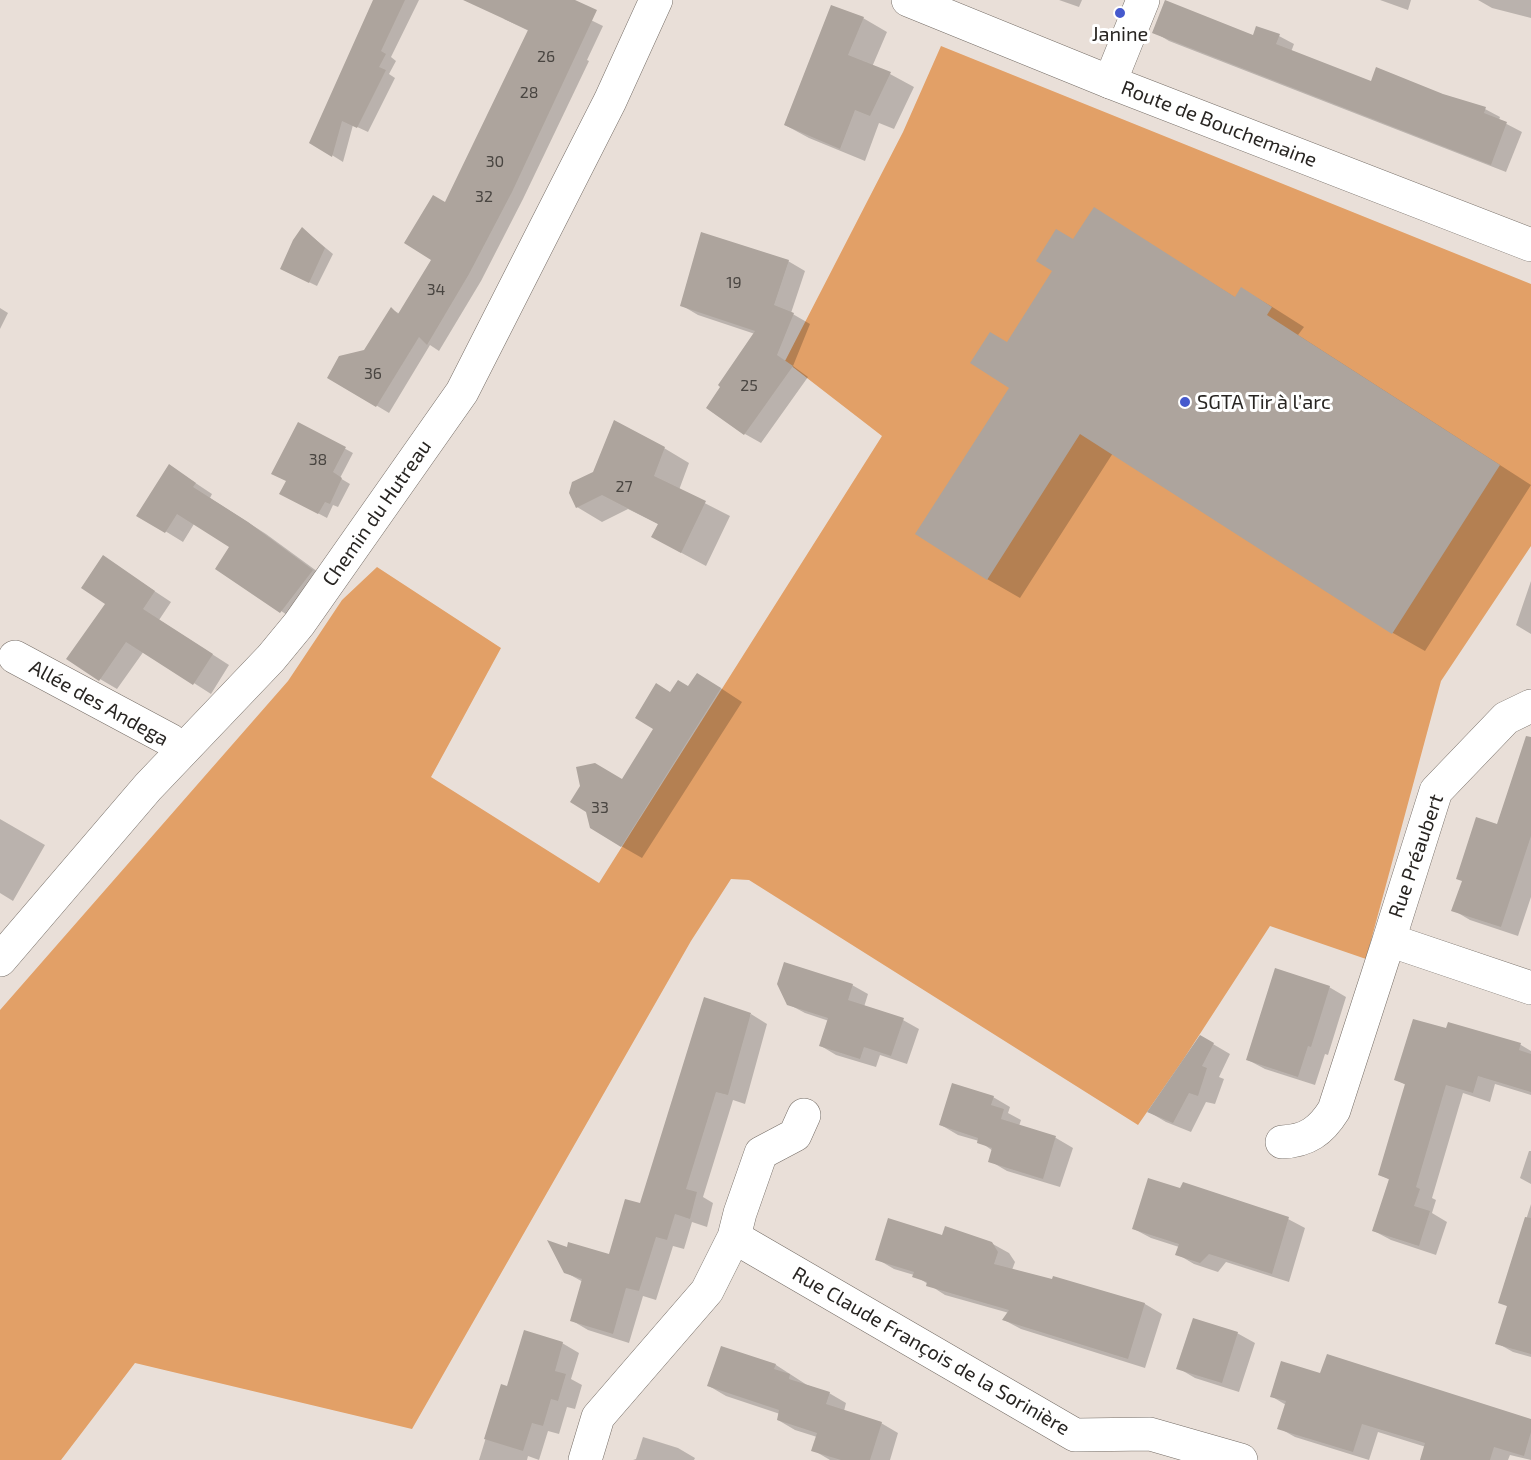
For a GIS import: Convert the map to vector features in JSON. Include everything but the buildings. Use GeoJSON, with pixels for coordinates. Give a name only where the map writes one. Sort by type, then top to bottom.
{"type":"FeatureCollection","features":[{"type":"Feature","properties":{"kind":"street","name":"Chemin du Hutreau"},"geometry":{"type":"LineString","coordinates":[[0,960],[148,787],[271,658],[300,624],[462,392],[610,101],[656,0]]}},
{"type":"Feature","properties":{"kind":"street","name":"Route de Bouchemaine"},"geometry":{"type":"LineString","coordinates":[[908,0],[1110,82],[1531,245]]}},
{"type":"Feature","properties":{"kind":"street"},"geometry":{"type":"LineString","coordinates":[[1110,82],[1143,0]]}},
{"type":"Feature","properties":{"kind":"street","name":"Allée des Andega"},"geometry":{"type":"LineString","coordinates":[[15,657],[170,740],[182,751]]}},
{"type":"Feature","properties":{"kind":"street","name":"Rue Préaubert"},"geometry":{"type":"LineString","coordinates":[[1282,1142],[1308,1138],[1318,1131],[1334,1110],[1436,790],[1506,718],[1531,706]]}},
{"type":"Feature","properties":{"kind":"street","name":"Rue Préaubert"},"geometry":{"type":"LineString","coordinates":[[1389,940],[1531,988]]}},
{"type":"Feature","properties":{"kind":"street"},"geometry":{"type":"LineString","coordinates":[[585,1460],[598,1417],[708,1291],[734,1237],[761,1153],[795,1135],[804,1115]]}},
{"type":"Feature","properties":{"kind":"street","name":"Rue Claude François de la Sorinière"},"geometry":{"type":"LineString","coordinates":[[734,1237],[1075,1435],[1150,1434],[1241,1460]]}},
{"type":"Feature","properties":{"kind":"shaded area"},"geometry":{"type":"Polygon","coordinates":[[[941,46],[1531,284],[1531,546],[1441,681],[1366,959],[1270,926],[1138,1125],[749,880],[731,879],[691,941],[412,1429],[135,1363],[61,1460],[0,1460],[0,1010],[288,681],[342,600],[377,567],[501,648],[431,777],[599,883],[882,436],[785,361],[903,132],[941,46]]]}},
{"type":"Feature","properties":{"kind":"place","name":"Janine"},"geometry":{"type":"Point","coordinates":[1120,13]}},
{"type":"Feature","properties":{"kind":"place","name":"SGTA Tir à l’arc"},"geometry":{"type":"Point","coordinates":[1185,402]}}]}
